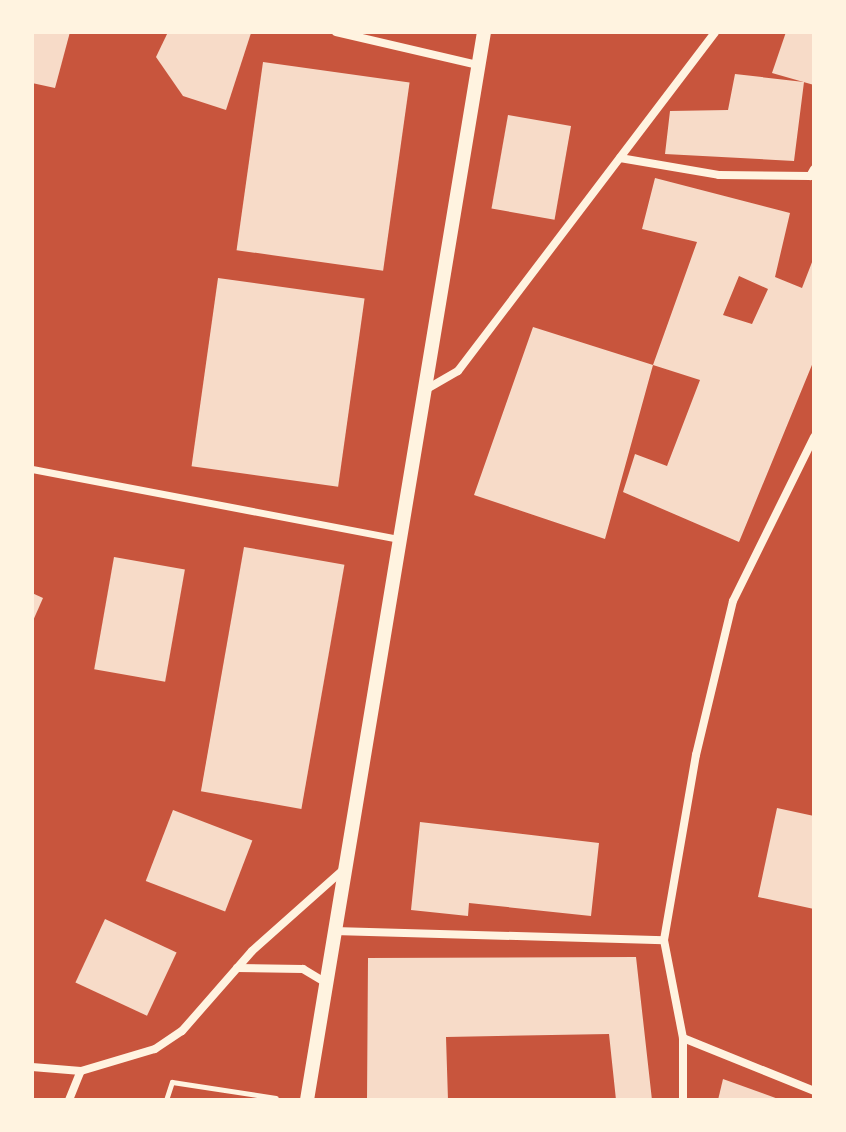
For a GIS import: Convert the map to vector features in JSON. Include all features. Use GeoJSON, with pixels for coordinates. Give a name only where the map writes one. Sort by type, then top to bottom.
{"type":"FeatureCollection","features":[{"type":"Feature","properties":{"kind":"street"},"geometry":{"type":"LineString","coordinates":[[336,32],[478,65]]}},
{"type":"Feature","properties":{"kind":"street"},"geometry":{"type":"LineString","coordinates":[[307,1100],[484,32]]}},
{"type":"Feature","properties":{"kind":"street"},"geometry":{"type":"LineString","coordinates":[[424,390],[458,371],[715,32]]}},
{"type":"Feature","properties":{"kind":"street"},"geometry":{"type":"LineString","coordinates":[[620,158],[719,175],[810,176],[814,169]]}},
{"type":"Feature","properties":{"kind":"street"},"geometry":{"type":"LineString","coordinates":[[683,1100],[683,1038],[664,940],[696,755],[733,601],[814,437]]}},
{"type":"Feature","properties":{"kind":"street"},"geometry":{"type":"LineString","coordinates":[[32,469],[400,539]]}},
{"type":"Feature","properties":{"kind":"street"},"geometry":{"type":"LineString","coordinates":[[32,1067],[81,1071],[155,1049],[173,1037],[237,968],[348,866]]}},
{"type":"Feature","properties":{"kind":"street"},"geometry":{"type":"LineString","coordinates":[[333,931],[664,940]]}},
{"type":"Feature","properties":{"kind":"street"},"geometry":{"type":"LineString","coordinates":[[237,968],[303,969],[326,983]]}},
{"type":"Feature","properties":{"kind":"street"},"geometry":{"type":"LineString","coordinates":[[683,1038],[814,1091]]}},
{"type":"Feature","properties":{"kind":"street"},"geometry":{"type":"LineString","coordinates":[[69,1100],[81,1071]]}},
{"type":"Feature","properties":{"kind":"path"},"geometry":{"type":"LineString","coordinates":[[166,1100],[172,1082],[277,1098]]}},
{"type":"Feature","properties":{"kind":"building"},"geometry":{"type":"Polygon","coordinates":[[[32,32],[70,32],[55,88],[32,83],[32,32]]]}},
{"type":"Feature","properties":{"kind":"building"},"geometry":{"type":"Polygon","coordinates":[[[168,32],[251,33],[226,110],[183,96],[156,57],[168,32]]]}},
{"type":"Feature","properties":{"kind":"building"},"geometry":{"type":"Polygon","coordinates":[[[786,32],[814,32],[814,85],[772,73],[786,32]]]}},
{"type":"Feature","properties":{"kind":"building"},"geometry":{"type":"Polygon","coordinates":[[[263,62],[410,83],[383,271],[237,250],[263,62]]]}},
{"type":"Feature","properties":{"kind":"building"},"geometry":{"type":"Polygon","coordinates":[[[735,74],[804,82],[794,161],[665,154],[670,111],[728,110],[735,74]]]}},
{"type":"Feature","properties":{"kind":"building"},"geometry":{"type":"Polygon","coordinates":[[[508,115],[571,126],[555,220],[492,209],[508,115]]]}},
{"type":"Feature","properties":{"kind":"building"},"geometry":{"type":"Polygon","coordinates":[[[655,178],[790,213],[775,277],[802,288],[814,257],[814,360],[739,542],[623,492],[635,454],[667,466],[700,380],[653,365],[697,242],[642,229],[655,178]],[[739,276],[723,315],[752,324],[768,289],[739,276]]]}},
{"type":"Feature","properties":{"kind":"building"},"geometry":{"type":"Polygon","coordinates":[[[218,278],[365,299],[338,487],[192,466],[218,278]]]}},
{"type":"Feature","properties":{"kind":"building"},"geometry":{"type":"Polygon","coordinates":[[[533,327],[653,365],[605,539],[474,495],[533,327]]]}},
{"type":"Feature","properties":{"kind":"building"},"geometry":{"type":"Polygon","coordinates":[[[244,547],[344,565],[301,809],[201,791],[244,547]]]}},
{"type":"Feature","properties":{"kind":"building"},"geometry":{"type":"Polygon","coordinates":[[[114,557],[185,570],[165,682],[94,669],[114,557]]]}},
{"type":"Feature","properties":{"kind":"building"},"geometry":{"type":"Polygon","coordinates":[[[32,593],[43,598],[32,623],[32,593]]]}},
{"type":"Feature","properties":{"kind":"building"},"geometry":{"type":"Polygon","coordinates":[[[777,808],[814,816],[814,909],[758,897],[777,808]]]}},
{"type":"Feature","properties":{"kind":"building"},"geometry":{"type":"Polygon","coordinates":[[[173,810],[252,840],[225,911],[146,881],[173,810]]]}},
{"type":"Feature","properties":{"kind":"building"},"geometry":{"type":"Polygon","coordinates":[[[420,822],[599,843],[591,916],[469,903],[468,916],[411,910],[420,822]]]}},
{"type":"Feature","properties":{"kind":"building"},"geometry":{"type":"Polygon","coordinates":[[[105,919],[177,952],[147,1016],[75,982],[105,919]]]}},
{"type":"Feature","properties":{"kind":"building"},"geometry":{"type":"Polygon","coordinates":[[[636,957],[652,1100],[616,1100],[609,1034],[446,1037],[448,1100],[367,1100],[368,958],[636,957]]]}},
{"type":"Feature","properties":{"kind":"building"},"geometry":{"type":"Polygon","coordinates":[[[723,1079],[781,1100],[718,1100],[723,1079]]]}}]}
